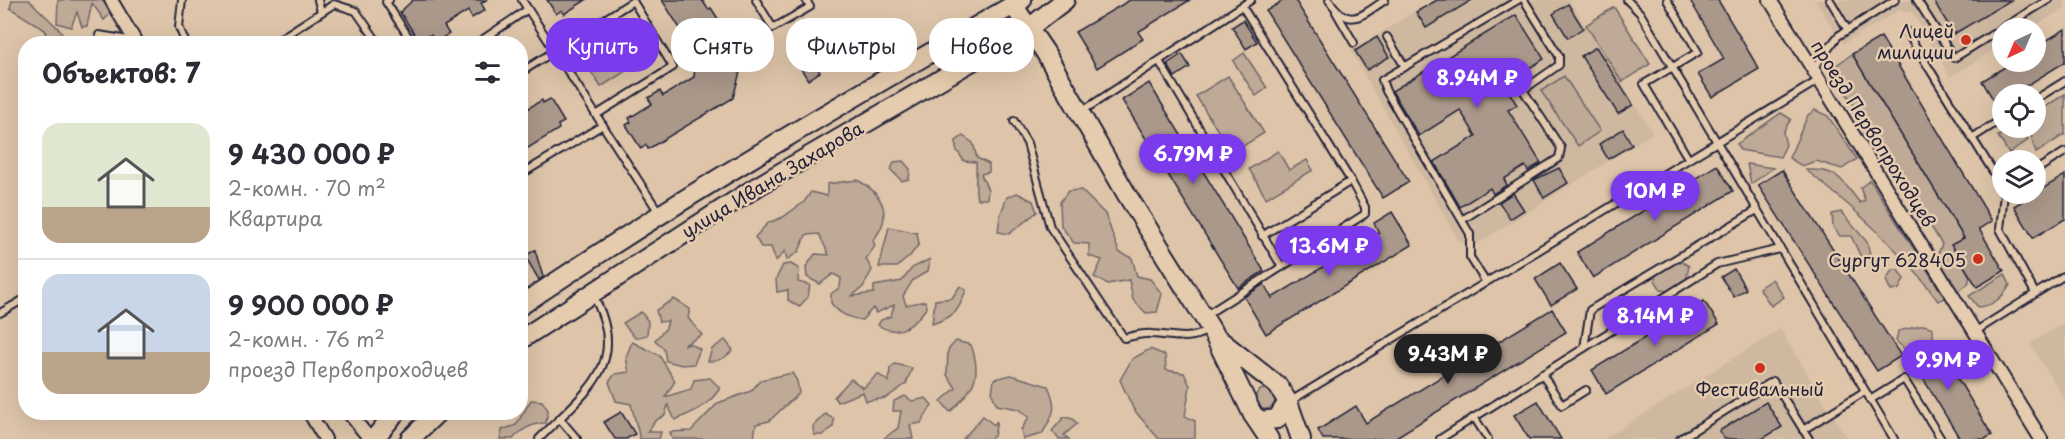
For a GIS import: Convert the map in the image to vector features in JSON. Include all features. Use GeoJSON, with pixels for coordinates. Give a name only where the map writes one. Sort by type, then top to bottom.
{"type":"FeatureCollection","features":[{"type":"Feature","properties":{"kind":"main road","name":"улица Ивана Захарова"},"geometry":{"type":"LineString","coordinates":[[1034,24],[1065,0]]}},
{"type":"Feature","properties":{"kind":"main road","name":"улица Ивана Захарова"},"geometry":{"type":"LineString","coordinates":[[528,301],[662,216],[1015,2]]}},
{"type":"Feature","properties":{"kind":"main road"},"geometry":{"type":"LineString","coordinates":[[1015,2],[1024,18]]}},
{"type":"Feature","properties":{"kind":"main road"},"geometry":{"type":"LineString","coordinates":[[1034,36],[1210,328],[1249,409],[1269,439]]}},
{"type":"Feature","properties":{"kind":"main road","name":"улица Ивана Захарова"},"geometry":{"type":"LineString","coordinates":[[528,335],[758,186],[954,72]]}},
{"type":"Feature","properties":{"kind":"main road"},"geometry":{"type":"LineString","coordinates":[[1210,328],[1273,381],[1288,402],[1301,439]]}},
{"type":"Feature","properties":{"kind":"main road"},"geometry":{"type":"LineString","coordinates":[[1273,381],[1256,384],[1246,396],[1249,409],[1261,421],[1277,419],[1288,402]]}},
{"type":"Feature","properties":{"kind":"main road"},"geometry":{"type":"LineString","coordinates":[[372,439],[389,420]]}},
{"type":"Feature","properties":{"kind":"main road"},"geometry":{"type":"LineString","coordinates":[[410,439],[430,420]]}},
{"type":"Feature","properties":{"kind":"street"},"geometry":{"type":"LineString","coordinates":[[111,0],[133,36]]}},
{"type":"Feature","properties":{"kind":"street","name":"проезд Первопроходцев"},"geometry":{"type":"LineString","coordinates":[[1770,0],[2041,439]]}},
{"type":"Feature","properties":{"kind":"street"},"geometry":{"type":"LineString","coordinates":[[314,420],[325,439]]}},
{"type":"Feature","properties":{"kind":"street"},"geometry":{"type":"LineString","coordinates":[[355,420],[372,439]]}},
{"type":"Feature","properties":{"kind":"lane"},"geometry":{"type":"LineString","coordinates":[[182,0],[179,27],[183,36]]}},
{"type":"Feature","properties":{"kind":"lane"},"geometry":{"type":"LineString","coordinates":[[318,0],[321,12]]}},
{"type":"Feature","properties":{"kind":"lane"},"geometry":{"type":"LineString","coordinates":[[389,0],[386,2],[408,36]]}},
{"type":"Feature","properties":{"kind":"lane"},"geometry":{"type":"LineString","coordinates":[[522,0],[546,36]]}},
{"type":"Feature","properties":{"kind":"lane"},"geometry":{"type":"LineString","coordinates":[[756,0],[773,28],[810,7],[806,0]]}},
{"type":"Feature","properties":{"kind":"lane"},"geometry":{"type":"LineString","coordinates":[[1081,112],[1251,0]]}},
{"type":"Feature","properties":{"kind":"lane"},"geometry":{"type":"LineString","coordinates":[[1329,0],[1354,43]]}},
{"type":"Feature","properties":{"kind":"lane"},"geometry":{"type":"LineString","coordinates":[[1336,11],[1347,18],[1356,18],[1385,0]]}},
{"type":"Feature","properties":{"kind":"lane"},"geometry":{"type":"LineString","coordinates":[[1485,281],[1470,257],[1470,234],[1386,91],[1382,80],[1518,0]]}},
{"type":"Feature","properties":{"kind":"lane"},"geometry":{"type":"LineString","coordinates":[[1462,220],[1559,158],[1562,153],[1523,90],[1559,65],[1559,56],[1524,0]]}},
{"type":"Feature","properties":{"kind":"lane"},"geometry":{"type":"LineString","coordinates":[[1628,0],[1640,13],[1894,439]]}},
{"type":"Feature","properties":{"kind":"lane"},"geometry":{"type":"LineString","coordinates":[[1667,0],[1698,52],[1644,84],[1688,158]]}},
{"type":"Feature","properties":{"kind":"lane"},"geometry":{"type":"LineString","coordinates":[[1830,0],[1847,29]]}},
{"type":"Feature","properties":{"kind":"lane"},"geometry":{"type":"LineString","coordinates":[[1288,402],[1715,142],[1816,74],[1838,36],[1895,0]]}},
{"type":"Feature","properties":{"kind":"lane"},"geometry":{"type":"LineString","coordinates":[[1917,0],[1954,58],[2048,0]]}},
{"type":"Feature","properties":{"kind":"lane"},"geometry":{"type":"LineString","coordinates":[[606,18],[633,1],[643,18]]}},
{"type":"Feature","properties":{"kind":"lane"},"geometry":{"type":"LineString","coordinates":[[284,36],[334,4],[356,11],[373,36]]}},
{"type":"Feature","properties":{"kind":"lane"},"geometry":{"type":"LineString","coordinates":[[1014,121],[1027,143],[1050,227],[1124,338],[1150,334],[1183,339],[1197,337],[1282,267],[1365,214],[1365,207],[1351,181],[1242,6]]}},
{"type":"Feature","properties":{"kind":"lane"},"geometry":{"type":"LineString","coordinates":[[488,36],[528,9]]}},
{"type":"Feature","properties":{"kind":"lane"},"geometry":{"type":"LineString","coordinates":[[1906,31],[1992,170]]}},
{"type":"Feature","properties":{"kind":"lane"},"geometry":{"type":"LineString","coordinates":[[99,35],[104,36]]}},
{"type":"Feature","properties":{"kind":"lane"},"geometry":{"type":"LineString","coordinates":[[1387,37],[1405,67]]}},
{"type":"Feature","properties":{"kind":"lane"},"geometry":{"type":"LineString","coordinates":[[596,115],[673,67],[659,44]]}},
{"type":"Feature","properties":{"kind":"lane"},"geometry":{"type":"LineString","coordinates":[[528,68],[546,56]]}},
{"type":"Feature","properties":{"kind":"lane"},"geometry":{"type":"LineString","coordinates":[[1159,61],[1282,267]]}},
{"type":"Feature","properties":{"kind":"lane"},"geometry":{"type":"LineString","coordinates":[[569,72],[662,216]]}},
{"type":"Feature","properties":{"kind":"lane"},"geometry":{"type":"LineString","coordinates":[[2046,93],[2065,81]]}},
{"type":"Feature","properties":{"kind":"lane"},"geometry":{"type":"LineString","coordinates":[[528,170],[603,125]]}},
{"type":"Feature","properties":{"kind":"lane"},"geometry":{"type":"LineString","coordinates":[[1972,138],[1992,125]]}},
{"type":"Feature","properties":{"kind":"lane"},"geometry":{"type":"LineString","coordinates":[[2046,164],[2065,152]]}},
{"type":"Feature","properties":{"kind":"lane"},"geometry":{"type":"LineString","coordinates":[[1262,236],[1351,181]]}},
{"type":"Feature","properties":{"kind":"lane"},"geometry":{"type":"LineString","coordinates":[[2003,204],[2000,229],[2035,293]]}},
{"type":"Feature","properties":{"kind":"lane"},"geometry":{"type":"LineString","coordinates":[[1584,348],[1590,310],[1757,210]]}},
{"type":"Feature","properties":{"kind":"lane"},"geometry":{"type":"LineString","coordinates":[[1440,439],[1717,264],[1780,249]]}},
{"type":"Feature","properties":{"kind":"lane"},"geometry":{"type":"LineString","coordinates":[[1976,331],[2065,275]]}},
{"type":"Feature","properties":{"kind":"lane"},"geometry":{"type":"LineString","coordinates":[[539,439],[593,386],[605,357],[606,324],[591,292]]}},
{"type":"Feature","properties":{"kind":"lane"},"geometry":{"type":"LineString","coordinates":[[0,313],[18,303]]}},
{"type":"Feature","properties":{"kind":"lane"},"geometry":{"type":"LineString","coordinates":[[1542,374],[1562,405],[1586,390]]}},
{"type":"Feature","properties":{"kind":"lane"},"geometry":{"type":"LineString","coordinates":[[1870,400],[1904,379],[1941,439]]}},
{"type":"Feature","properties":{"kind":"lane"},"geometry":{"type":"LineString","coordinates":[[1680,439],[1773,381],[1809,439]]}},
{"type":"Feature","properties":{"kind":"lane"},"geometry":{"type":"LineString","coordinates":[[1803,430],[1865,391]]}},
{"type":"Feature","properties":{"kind":"lane"},"geometry":{"type":"LineString","coordinates":[[1474,417],[1488,439]]}},
{"type":"Feature","properties":{"kind":"lane"},"geometry":{"type":"LineString","coordinates":[[560,419],[577,439]]}},
{"type":"Feature","properties":{"kind":"shaded area"},"geometry":{"type":"Polygon","coordinates":[[[12,0],[29,0],[64,36],[46,36],[45,30],[10,8],[12,0]]]}},
{"type":"Feature","properties":{"kind":"shaded area"},"geometry":{"type":"Polygon","coordinates":[[[58,0],[100,0],[108,4],[110,14],[104,20],[92,3],[87,26],[82,27],[77,12],[71,27],[57,23],[58,0]]]}},
{"type":"Feature","properties":{"kind":"shaded area"},"geometry":{"type":"Polygon","coordinates":[[[1433,0],[1569,0],[1653,133],[1477,244],[1460,243],[1351,51],[1433,0]]]}},
{"type":"Feature","properties":{"kind":"shaded area","name":"Лицей милиции"},"geometry":{"type":"Polygon","coordinates":[[[1815,0],[2065,0],[2065,8],[2046,19],[1992,18],[1992,51],[1950,77],[1912,12],[1900,10],[1843,44],[1815,0]]]}},
{"type":"Feature","properties":{"kind":"shaded area"},"geometry":{"type":"Polygon","coordinates":[[[1614,7],[1650,64],[1622,82],[1586,25],[1614,7]]]}},
{"type":"Feature","properties":{"kind":"shaded area"},"geometry":{"type":"Polygon","coordinates":[[[1244,53],[1267,88],[1256,96],[1233,61],[1244,53]]]}},
{"type":"Feature","properties":{"kind":"shaded area"},"geometry":{"type":"Polygon","coordinates":[[[1852,54],[1964,238],[1952,245],[1970,277],[1968,284],[1959,290],[1951,289],[1935,261],[1942,244],[1831,69],[1852,54]]]}},
{"type":"Feature","properties":{"kind":"shaded area"},"geometry":{"type":"Polygon","coordinates":[[[591,72],[624,72],[601,87],[591,72]]]}},
{"type":"Feature","properties":{"kind":"shaded area"},"geometry":{"type":"Polygon","coordinates":[[[1228,76],[1264,133],[1232,153],[1196,96],[1228,76]]]}},
{"type":"Feature","properties":{"kind":"shaded area"},"geometry":{"type":"Polygon","coordinates":[[[1564,76],[1600,131],[1578,146],[1541,91],[1564,76]]]}},
{"type":"Feature","properties":{"kind":"shaded area"},"geometry":{"type":"Polygon","coordinates":[[[2065,94],[2065,134],[2041,150],[2035,150],[2032,138],[2046,138],[2046,106],[2065,94]]]}},
{"type":"Feature","properties":{"kind":"shaded area"},"geometry":{"type":"Polygon","coordinates":[[[1815,110],[1828,116],[1857,159],[1842,169],[1816,161],[1802,166],[1789,158],[1808,115],[1815,110]]]}},
{"type":"Feature","properties":{"kind":"shaded area"},"geometry":{"type":"Polygon","coordinates":[[[1781,113],[1791,119],[1783,132],[1786,145],[1780,157],[1740,150],[1737,144],[1781,113]]]}},
{"type":"Feature","properties":{"kind":"shaded area"},"geometry":{"type":"Polygon","coordinates":[[[963,136],[973,143],[977,158],[989,164],[989,172],[981,174],[988,190],[987,199],[977,199],[976,162],[964,161],[956,149],[956,141],[963,136]]]}},
{"type":"Feature","properties":{"kind":"shaded area"},"geometry":{"type":"Polygon","coordinates":[[[1999,138],[2027,138],[2028,140],[2014,150],[2007,150],[1999,138]]]}},
{"type":"Feature","properties":{"kind":"shaded area"},"geometry":{"type":"Polygon","coordinates":[[[1278,151],[1289,170],[1307,160],[1313,170],[1266,198],[1249,169],[1278,151]]]}},
{"type":"Feature","properties":{"kind":"shaded area"},"geometry":{"type":"Polygon","coordinates":[[[903,161],[910,169],[909,179],[902,181],[891,170],[894,162],[903,161]]]}},
{"type":"Feature","properties":{"kind":"shaded area"},"geometry":{"type":"Polygon","coordinates":[[[1747,164],[1773,168],[1751,184],[1747,164]]]}},
{"type":"Feature","properties":{"kind":"shaded area"},"geometry":{"type":"Polygon","coordinates":[[[1806,170],[1833,174],[1844,182],[1860,203],[1865,200],[1860,188],[1870,180],[1945,298],[1938,301],[1910,265],[1876,231],[1806,170]]]}},
{"type":"Feature","properties":{"kind":"shaded area"},"geometry":{"type":"Polygon","coordinates":[[[857,180],[866,185],[879,198],[884,214],[883,222],[873,240],[875,246],[866,259],[872,270],[863,287],[852,296],[874,293],[874,286],[902,281],[912,268],[930,259],[928,271],[913,280],[903,296],[906,305],[925,301],[927,307],[912,324],[900,330],[886,329],[878,325],[881,320],[891,316],[894,305],[876,313],[873,308],[862,320],[853,318],[841,313],[831,303],[831,294],[840,287],[841,278],[833,274],[820,284],[807,277],[806,267],[815,254],[829,255],[819,234],[806,235],[799,251],[787,260],[785,251],[776,261],[771,247],[761,247],[755,237],[768,223],[783,217],[804,202],[811,192],[827,196],[827,184],[857,180]]]}},
{"type":"Feature","properties":{"kind":"shaded area"},"geometry":{"type":"Polygon","coordinates":[[[1081,190],[1105,214],[1119,252],[1132,258],[1137,276],[1150,279],[1162,294],[1157,312],[1146,313],[1133,300],[1129,280],[1108,284],[1094,277],[1102,260],[1089,256],[1089,244],[1074,243],[1061,226],[1060,202],[1068,191],[1081,190]]]}},
{"type":"Feature","properties":{"kind":"shaded area"},"geometry":{"type":"Polygon","coordinates":[[[1017,193],[1033,201],[1037,212],[1009,234],[998,232],[1000,216],[1007,197],[1017,193]]]}},
{"type":"Feature","properties":{"kind":"shaded area"},"geometry":{"type":"Polygon","coordinates":[[[1841,212],[1867,242],[1870,254],[1861,257],[1851,236],[1840,236],[1833,227],[1832,214],[1841,212]]]}},
{"type":"Feature","properties":{"kind":"shaded area"},"geometry":{"type":"Polygon","coordinates":[[[889,227],[917,233],[919,244],[897,267],[879,267],[889,227]]]}},
{"type":"Feature","properties":{"kind":"shaded area"},"geometry":{"type":"Polygon","coordinates":[[[1675,262],[1682,262],[1689,266],[1686,281],[1668,291],[1661,290],[1655,280],[1656,274],[1675,262]]]}},
{"type":"Feature","properties":{"kind":"shaded area"},"geometry":{"type":"Polygon","coordinates":[[[791,264],[799,269],[798,282],[810,285],[808,297],[799,307],[788,300],[788,290],[777,292],[776,279],[783,265],[791,264]]]}},
{"type":"Feature","properties":{"kind":"shaded area"},"geometry":{"type":"Polygon","coordinates":[[[1892,270],[1898,270],[1904,279],[1899,289],[1891,291],[1886,280],[1892,270]]]}},
{"type":"Feature","properties":{"kind":"shaded area"},"geometry":{"type":"Polygon","coordinates":[[[2005,274],[2010,285],[2004,294],[1993,303],[1978,307],[1969,296],[2005,274]]]}},
{"type":"Feature","properties":{"kind":"shaded area"},"geometry":{"type":"Polygon","coordinates":[[[1772,279],[1784,297],[1771,306],[1759,288],[1772,279]]]}},
{"type":"Feature","properties":{"kind":"shaded area"},"geometry":{"type":"Polygon","coordinates":[[[960,286],[966,290],[958,309],[946,319],[932,324],[935,300],[952,298],[960,286]]]}},
{"type":"Feature","properties":{"kind":"shaded area"},"geometry":{"type":"Polygon","coordinates":[[[674,299],[690,309],[688,318],[702,335],[684,345],[691,344],[700,349],[694,364],[682,365],[666,361],[664,349],[655,340],[666,328],[668,321],[659,322],[656,310],[674,299]]]}},
{"type":"Feature","properties":{"kind":"shaded area"},"geometry":{"type":"Polygon","coordinates":[[[641,312],[648,321],[647,335],[635,338],[623,323],[641,312]]]}},
{"type":"Feature","properties":{"kind":"shaded area"},"geometry":{"type":"Polygon","coordinates":[[[2065,322],[2065,400],[2030,344],[2065,322]]]}},
{"type":"Feature","properties":{"kind":"shaded area"},"geometry":{"type":"Polygon","coordinates":[[[1924,325],[1933,328],[1933,338],[1909,353],[1896,341],[1898,331],[1924,325]]]}},
{"type":"Feature","properties":{"kind":"shaded area","name":"Фестивальный"},"geometry":{"type":"Polygon","coordinates":[[[1780,329],[1847,439],[1604,439],[1780,329]]]}},
{"type":"Feature","properties":{"kind":"shaded area"},"geometry":{"type":"Polygon","coordinates":[[[725,340],[733,350],[722,359],[708,361],[712,349],[725,340]]]}},
{"type":"Feature","properties":{"kind":"shaded area"},"geometry":{"type":"Polygon","coordinates":[[[956,341],[971,345],[976,374],[970,390],[950,412],[941,401],[956,388],[947,375],[948,350],[956,341]]]}},
{"type":"Feature","properties":{"kind":"shaded area"},"geometry":{"type":"Polygon","coordinates":[[[632,342],[659,355],[675,381],[665,397],[691,389],[694,380],[710,378],[720,388],[706,404],[675,420],[668,405],[665,415],[655,421],[647,432],[661,432],[659,439],[640,439],[631,404],[616,401],[609,382],[615,374],[629,372],[626,357],[632,342]]]}},
{"type":"Feature","properties":{"kind":"shaded area"},"geometry":{"type":"Polygon","coordinates":[[[1150,349],[1165,355],[1166,370],[1184,373],[1190,386],[1185,416],[1195,421],[1195,437],[1192,439],[1159,439],[1134,410],[1120,380],[1132,359],[1150,349]]]}},
{"type":"Feature","properties":{"kind":"shaded area"},"geometry":{"type":"Polygon","coordinates":[[[895,364],[912,368],[906,384],[886,398],[866,401],[863,392],[837,402],[834,397],[851,379],[863,388],[878,374],[889,382],[890,368],[895,364]]]}},
{"type":"Feature","properties":{"kind":"shaded area"},"geometry":{"type":"Polygon","coordinates":[[[792,373],[797,381],[799,393],[769,421],[756,424],[754,439],[672,439],[670,432],[691,431],[718,403],[751,391],[761,380],[792,373]]]}},
{"type":"Feature","properties":{"kind":"shaded area"},"geometry":{"type":"Polygon","coordinates":[[[1011,375],[1048,386],[1054,406],[1042,434],[1023,439],[1021,430],[1029,417],[1019,409],[997,405],[992,394],[994,379],[1011,375]]]}},
{"type":"Feature","properties":{"kind":"shaded area"},"geometry":{"type":"Polygon","coordinates":[[[1265,389],[1272,392],[1275,399],[1272,406],[1265,409],[1258,406],[1255,399],[1258,392],[1265,389]]]}},
{"type":"Feature","properties":{"kind":"shaded area"},"geometry":{"type":"Polygon","coordinates":[[[905,396],[912,401],[926,398],[932,405],[921,423],[910,425],[913,439],[883,439],[898,428],[901,411],[893,411],[894,401],[905,396]]]}},
{"type":"Feature","properties":{"kind":"shaded area"},"geometry":{"type":"Polygon","coordinates":[[[531,400],[542,401],[548,410],[546,423],[528,427],[513,439],[500,439],[502,430],[516,425],[519,420],[528,420],[528,405],[531,400]]]}},
{"type":"Feature","properties":{"kind":"shaded area"},"geometry":{"type":"Polygon","coordinates":[[[825,414],[834,419],[833,427],[823,435],[814,435],[813,426],[825,414]]]}},
{"type":"Feature","properties":{"kind":"shaded area"},"geometry":{"type":"Polygon","coordinates":[[[983,416],[994,425],[997,421],[994,436],[990,439],[963,439],[983,416]]]}},
{"type":"Feature","properties":{"kind":"shaded area"},"geometry":{"type":"Polygon","coordinates":[[[1064,417],[1073,419],[1077,424],[1064,435],[1069,439],[1059,439],[1052,431],[1064,417]]]}},
{"type":"Feature","properties":{"kind":"building"},"geometry":{"type":"Polygon","coordinates":[[[413,0],[486,0],[481,3],[485,10],[472,18],[468,11],[444,26],[449,34],[446,36],[416,36],[400,12],[413,0]]]}},
{"type":"Feature","properties":{"kind":"building"},"geometry":{"type":"Polygon","coordinates":[[[547,0],[586,0],[564,14],[562,10],[556,14],[547,0]]]}},
{"type":"Feature","properties":{"kind":"building"},"geometry":{"type":"Polygon","coordinates":[[[662,0],[702,0],[718,18],[673,18],[662,0]]]}},
{"type":"Feature","properties":{"kind":"building"},"geometry":{"type":"Polygon","coordinates":[[[1130,0],[1190,0],[1138,32],[1143,39],[1097,68],[1075,32],[1130,0]]]}},
{"type":"Feature","properties":{"kind":"building"},"geometry":{"type":"Polygon","coordinates":[[[1284,0],[1295,0],[1409,182],[1383,198],[1266,11],[1284,0]]]}},
{"type":"Feature","properties":{"kind":"building"},"geometry":{"type":"Polygon","coordinates":[[[1437,0],[1472,0],[1426,28],[1416,12],[1437,0]]]}},
{"type":"Feature","properties":{"kind":"building"},"geometry":{"type":"Polygon","coordinates":[[[1690,0],[1718,0],[1759,69],[1712,97],[1698,74],[1724,59],[1690,0]]]}},
{"type":"Feature","properties":{"kind":"building"},"geometry":{"type":"Polygon","coordinates":[[[1933,0],[2011,0],[1954,34],[1933,0]]]}},
{"type":"Feature","properties":{"kind":"building"},"geometry":{"type":"Polygon","coordinates":[[[1568,4],[1583,28],[1568,38],[1553,14],[1568,4]]]}},
{"type":"Feature","properties":{"kind":"building"},"geometry":{"type":"Polygon","coordinates":[[[1516,15],[1544,59],[1504,84],[1517,105],[1508,110],[1541,163],[1528,171],[1525,166],[1504,179],[1507,185],[1493,194],[1490,188],[1460,207],[1434,162],[1476,136],[1460,110],[1419,136],[1392,91],[1516,15]]]}},
{"type":"Feature","properties":{"kind":"building"},"geometry":{"type":"Polygon","coordinates":[[[1243,20],[1257,42],[1246,49],[1232,27],[1243,20]]]}},
{"type":"Feature","properties":{"kind":"building"},"geometry":{"type":"Polygon","coordinates":[[[2065,29],[2065,62],[2029,84],[1992,84],[1992,98],[1982,81],[1997,72],[2046,72],[2046,41],[2065,29]]]}},
{"type":"Feature","properties":{"kind":"building"},"geometry":{"type":"Polygon","coordinates":[[[1377,37],[1389,57],[1367,70],[1355,51],[1377,37]]]}},
{"type":"Feature","properties":{"kind":"building"},"geometry":{"type":"Polygon","coordinates":[[[1881,37],[1992,221],[1979,229],[2004,271],[1977,287],[1951,245],[1964,238],[1852,54],[1881,37]]]}},
{"type":"Feature","properties":{"kind":"building"},"geometry":{"type":"Polygon","coordinates":[[[1596,47],[1633,105],[1618,114],[1581,56],[1596,47]]]}},
{"type":"Feature","properties":{"kind":"building"},"geometry":{"type":"Polygon","coordinates":[[[1182,54],[1190,67],[1175,77],[1167,64],[1182,54]]]}},
{"type":"Feature","properties":{"kind":"building"},"geometry":{"type":"Polygon","coordinates":[[[694,72],[740,72],[733,98],[648,149],[646,145],[641,149],[626,125],[631,122],[629,118],[652,104],[648,98],[660,91],[663,96],[694,77],[694,72]]]}},
{"type":"Feature","properties":{"kind":"building"},"geometry":{"type":"Polygon","coordinates":[[[803,72],[820,72],[808,80],[803,72]]]}},
{"type":"Feature","properties":{"kind":"building"},"geometry":{"type":"Polygon","coordinates":[[[1149,83],[1264,271],[1238,288],[1122,100],[1149,83]]]}},
{"type":"Feature","properties":{"kind":"building"},"geometry":{"type":"Polygon","coordinates":[[[550,99],[564,122],[558,125],[559,129],[528,148],[528,108],[542,100],[543,103],[550,99]]]}},
{"type":"Feature","properties":{"kind":"building"},"geometry":{"type":"Polygon","coordinates":[[[1623,129],[1632,145],[1608,159],[1599,144],[1623,129]]]}},
{"type":"Feature","properties":{"kind":"building"},"geometry":{"type":"Polygon","coordinates":[[[1717,165],[1733,191],[1593,278],[1577,252],[1717,165]]]}},
{"type":"Feature","properties":{"kind":"building"},"geometry":{"type":"Polygon","coordinates":[[[1559,168],[1568,183],[1544,198],[1534,180],[1559,168]]]}},
{"type":"Feature","properties":{"kind":"building"},"geometry":{"type":"Polygon","coordinates":[[[1782,170],[1901,356],[1877,371],[1758,185],[1782,170]]]}},
{"type":"Feature","properties":{"kind":"building"},"geometry":{"type":"Polygon","coordinates":[[[2065,175],[2065,219],[2033,238],[2014,206],[2046,204],[2046,187],[2065,175]]]}},
{"type":"Feature","properties":{"kind":"building"},"geometry":{"type":"Polygon","coordinates":[[[1513,193],[1524,210],[1510,219],[1499,202],[1513,193]]]}},
{"type":"Feature","properties":{"kind":"building"},"geometry":{"type":"Polygon","coordinates":[[[1392,212],[1412,245],[1266,334],[1244,297],[1264,284],[1272,298],[1379,233],[1374,223],[1392,212]]]}},
{"type":"Feature","properties":{"kind":"building"},"geometry":{"type":"Polygon","coordinates":[[[535,250],[543,277],[539,280],[528,261],[528,254],[535,250]]]}},
{"type":"Feature","properties":{"kind":"building"},"geometry":{"type":"Polygon","coordinates":[[[1560,263],[1577,289],[1551,305],[1535,279],[1560,263]]]}},
{"type":"Feature","properties":{"kind":"building"},"geometry":{"type":"Polygon","coordinates":[[[1734,269],[1746,289],[1734,297],[1721,277],[1734,269]]]}},
{"type":"Feature","properties":{"kind":"building"},"geometry":{"type":"Polygon","coordinates":[[[1704,301],[1719,324],[1606,394],[1592,370],[1704,301]]]}},
{"type":"Feature","properties":{"kind":"building"},"geometry":{"type":"Polygon","coordinates":[[[1552,309],[1566,332],[1393,439],[1323,439],[1318,430],[1356,406],[1366,423],[1552,309]]]}},
{"type":"Feature","properties":{"kind":"building"},"geometry":{"type":"Polygon","coordinates":[[[1933,338],[1992,435],[1985,439],[1960,439],[1918,370],[1914,373],[1903,356],[1933,338]]]}},
{"type":"Feature","properties":{"kind":"building"},"geometry":{"type":"Polygon","coordinates":[[[1538,401],[1561,439],[1529,439],[1514,415],[1538,401]]]}},
{"type":"Feature","properties":{"kind":"building"},"geometry":{"type":"Polygon","coordinates":[[[1766,402],[1782,427],[1762,439],[1724,439],[1719,431],[1766,402]]]}},
{"type":"Feature","properties":{"kind":"building"},"geometry":{"type":"Polygon","coordinates":[[[621,412],[635,434],[626,439],[615,439],[604,422],[621,412]]]}},
{"type":"Feature","properties":{"kind":"place","name":"Лицей милиции"},"geometry":{"type":"Point","coordinates":[1966,40]}},
{"type":"Feature","properties":{"kind":"place","name":"Сургут 628405"},"geometry":{"type":"Point","coordinates":[1978,259]}},
{"type":"Feature","properties":{"kind":"place","name":"Фестивальный"},"geometry":{"type":"Point","coordinates":[1760,368]}}]}
